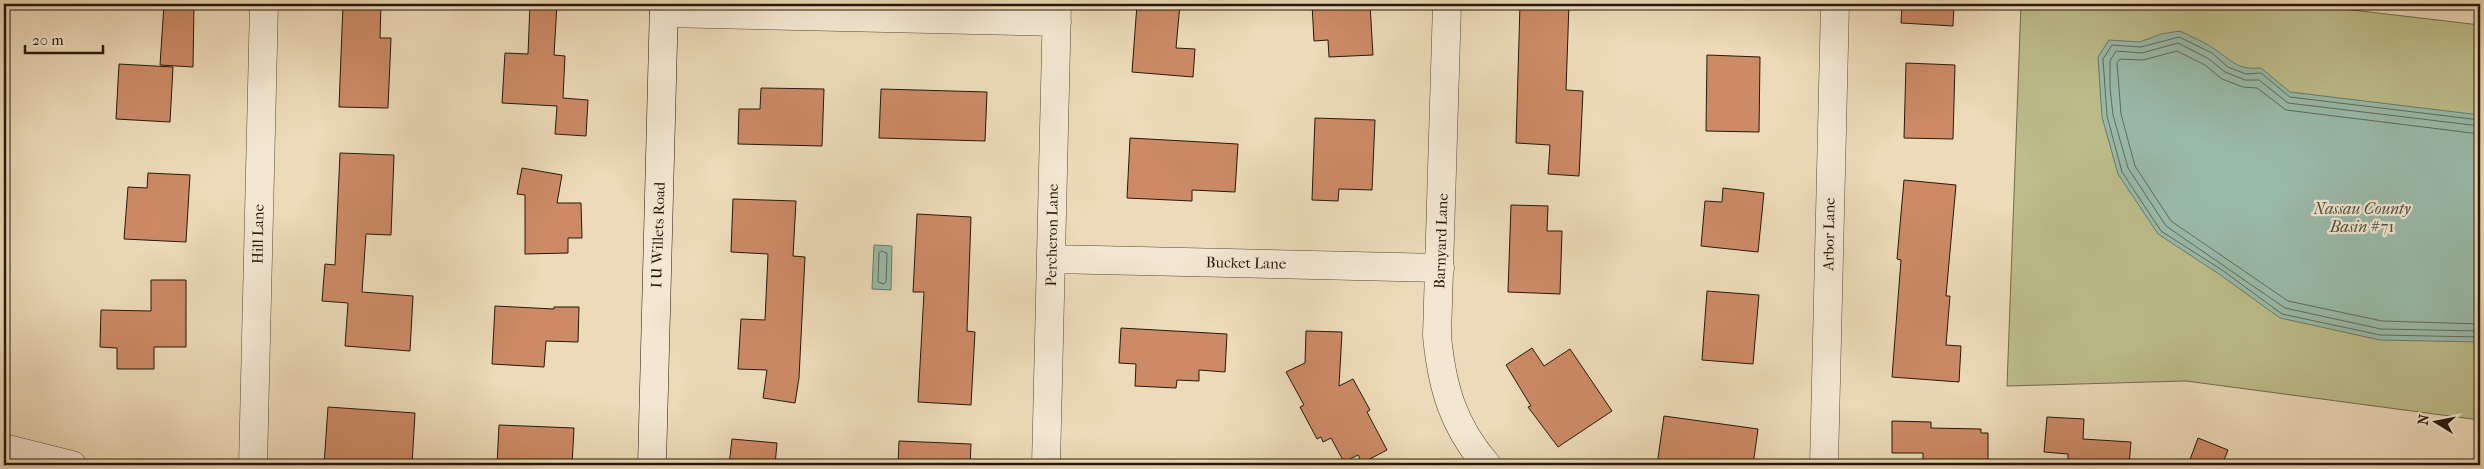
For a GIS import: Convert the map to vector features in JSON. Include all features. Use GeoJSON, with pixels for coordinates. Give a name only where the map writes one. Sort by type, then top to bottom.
{"type":"FeatureCollection","features":[{"type":"Feature","properties":{"kind":"street","name":"Hill Lane"},"geometry":{"type":"LineString","coordinates":[[253,465],[264,4]]}},
{"type":"Feature","properties":{"kind":"street","name":"Barnyard Lane"},"geometry":{"type":"LineString","coordinates":[[1447,4],[1438,336],[1441,374],[1448,400],[1471,447],[1487,465]]}},
{"type":"Feature","properties":{"kind":"street","name":"Arbor Lane"},"geometry":{"type":"LineString","coordinates":[[1824,465],[1835,4]]}},
{"type":"Feature","properties":{"kind":"street"},"geometry":{"type":"LineString","coordinates":[[664,8],[1057,13]]}},
{"type":"Feature","properties":{"kind":"street","name":"I U Willets Road"},"geometry":{"type":"LineString","coordinates":[[652,465],[664,8]]}},
{"type":"Feature","properties":{"kind":"street","name":"Percheron Lane"},"geometry":{"type":"LineString","coordinates":[[1046,465],[1057,13]]}},
{"type":"Feature","properties":{"kind":"street","name":"Bucket Lane"},"geometry":{"type":"LineString","coordinates":[[1052,259],[1440,268]]}},
{"type":"Feature","properties":{"kind":"street"},"geometry":{"type":"LineString","coordinates":[[4,448],[72,465]]}},
{"type":"Feature","properties":{"kind":"green space"},"geometry":{"type":"Polygon","coordinates":[[[2021,4],[2301,4],[2480,25],[2480,420],[2186,381],[2007,386],[2021,4]]]}},
{"type":"Feature","properties":{"kind":"water","name":"Nassau County Basin #71"},"geometry":{"type":"Polygon","coordinates":[[[2180,31],[2207,44],[2236,64],[2247,68],[2261,68],[2290,92],[2480,115],[2480,342],[2380,340],[2280,318],[2219,274],[2158,234],[2118,174],[2102,117],[2098,57],[2109,40],[2140,42],[2161,34],[2180,31]]]}},
{"type":"Feature","properties":{"kind":"water"},"geometry":{"type":"Polygon","coordinates":[[[874,245],[892,246],[891,290],[872,289],[874,245]]]}},
{"type":"Feature","properties":{"kind":"building"},"geometry":{"type":"Polygon","coordinates":[[[164,4],[194,4],[193,67],[160,65],[164,4]]]}},
{"type":"Feature","properties":{"kind":"building"},"geometry":{"type":"Polygon","coordinates":[[[343,4],[381,4],[380,38],[391,38],[388,108],[339,107],[343,4]]]}},
{"type":"Feature","properties":{"kind":"building"},"geometry":{"type":"Polygon","coordinates":[[[530,4],[557,4],[554,55],[565,56],[563,98],[588,100],[586,136],[555,134],[557,106],[502,103],[505,53],[528,54],[530,4]]]}},
{"type":"Feature","properties":{"kind":"building"},"geometry":{"type":"Polygon","coordinates":[[[1137,4],[1180,4],[1176,48],[1195,49],[1193,77],[1132,72],[1137,4]]]}},
{"type":"Feature","properties":{"kind":"building"},"geometry":{"type":"Polygon","coordinates":[[[1312,4],[1370,4],[1373,55],[1329,57],[1328,40],[1314,41],[1312,4]]]}},
{"type":"Feature","properties":{"kind":"building"},"geometry":{"type":"Polygon","coordinates":[[[1520,4],[1569,4],[1566,90],[1583,91],[1579,176],[1548,174],[1550,145],[1516,143],[1520,4]]]}},
{"type":"Feature","properties":{"kind":"building"},"geometry":{"type":"Polygon","coordinates":[[[1902,4],[1954,4],[1953,26],[1901,23],[1902,4]]]}},
{"type":"Feature","properties":{"kind":"building"},"geometry":{"type":"Polygon","coordinates":[[[1707,55],[1760,57],[1759,132],[1706,131],[1707,55]]]}},
{"type":"Feature","properties":{"kind":"building"},"geometry":{"type":"Polygon","coordinates":[[[1906,63],[1955,65],[1953,139],[1904,138],[1906,63]]]}},
{"type":"Feature","properties":{"kind":"building"},"geometry":{"type":"Polygon","coordinates":[[[119,64],[173,67],[170,122],[116,119],[119,64]]]}},
{"type":"Feature","properties":{"kind":"building"},"geometry":{"type":"Polygon","coordinates":[[[761,88],[824,89],[822,146],[738,144],[739,109],[760,109],[761,88]]]}},
{"type":"Feature","properties":{"kind":"building"},"geometry":{"type":"Polygon","coordinates":[[[881,89],[987,92],[985,141],[879,138],[881,89]]]}},
{"type":"Feature","properties":{"kind":"building"},"geometry":{"type":"Polygon","coordinates":[[[1315,118],[1375,120],[1372,190],[1339,189],[1338,201],[1312,200],[1315,118]]]}},
{"type":"Feature","properties":{"kind":"building"},"geometry":{"type":"Polygon","coordinates":[[[1130,138],[1238,144],[1235,192],[1192,190],[1192,201],[1127,198],[1130,138]]]}},
{"type":"Feature","properties":{"kind":"building"},"geometry":{"type":"Polygon","coordinates":[[[340,153],[394,155],[391,235],[366,234],[362,292],[413,296],[410,351],[345,346],[348,303],[322,301],[325,264],[335,265],[340,153]]]}},
{"type":"Feature","properties":{"kind":"building"},"geometry":{"type":"Polygon","coordinates":[[[522,168],[562,175],[557,203],[581,203],[582,238],[568,238],[568,253],[525,254],[525,195],[517,194],[522,168]]]}},
{"type":"Feature","properties":{"kind":"building"},"geometry":{"type":"Polygon","coordinates":[[[148,173],[190,175],[186,242],[124,239],[128,187],[147,188],[148,173]]]}},
{"type":"Feature","properties":{"kind":"building"},"geometry":{"type":"Polygon","coordinates":[[[1904,180],[1956,185],[1946,296],[1950,296],[1946,345],[1961,346],[1959,382],[1892,377],[1901,260],[1897,259],[1904,180]]]}},
{"type":"Feature","properties":{"kind":"building"},"geometry":{"type":"Polygon","coordinates":[[[1723,188],[1764,193],[1758,252],[1701,246],[1705,201],[1722,202],[1723,188]]]}},
{"type":"Feature","properties":{"kind":"building"},"geometry":{"type":"Polygon","coordinates":[[[733,199],[796,201],[793,256],[805,257],[799,378],[795,403],[763,398],[767,370],[738,369],[741,319],[765,320],[768,254],[731,252],[733,199]]]}},
{"type":"Feature","properties":{"kind":"building"},"geometry":{"type":"Polygon","coordinates":[[[1511,205],[1548,206],[1547,231],[1562,231],[1560,294],[1508,292],[1511,205]]]}},
{"type":"Feature","properties":{"kind":"building"},"geometry":{"type":"Polygon","coordinates":[[[917,214],[971,217],[967,331],[975,332],[971,405],[918,402],[924,292],[913,292],[917,214]]]}},
{"type":"Feature","properties":{"kind":"building"},"geometry":{"type":"Polygon","coordinates":[[[151,280],[186,280],[186,347],[154,347],[154,369],[117,369],[117,348],[100,347],[101,310],[151,311],[151,280]]]}},
{"type":"Feature","properties":{"kind":"building"},"geometry":{"type":"Polygon","coordinates":[[[1707,291],[1759,295],[1753,364],[1702,360],[1707,291]]]}},
{"type":"Feature","properties":{"kind":"building"},"geometry":{"type":"Polygon","coordinates":[[[495,306],[554,309],[554,307],[579,307],[578,342],[546,341],[544,367],[492,364],[495,306]]]}},
{"type":"Feature","properties":{"kind":"building"},"geometry":{"type":"Polygon","coordinates":[[[1121,328],[1227,334],[1225,372],[1199,370],[1199,381],[1177,380],[1176,388],[1135,386],[1136,364],[1119,363],[1121,328]]]}},
{"type":"Feature","properties":{"kind":"building"},"geometry":{"type":"Polygon","coordinates":[[[1306,331],[1342,332],[1339,386],[1353,379],[1370,410],[1367,412],[1387,450],[1362,463],[1358,455],[1344,462],[1331,438],[1323,442],[1321,437],[1317,439],[1300,407],[1304,405],[1286,372],[1305,363],[1306,331]]]}},
{"type":"Feature","properties":{"kind":"building"},"geometry":{"type":"Polygon","coordinates":[[[1532,348],[1544,366],[1570,349],[1612,411],[1558,447],[1528,407],[1531,406],[1506,365],[1532,348]]]}},
{"type":"Feature","properties":{"kind":"building"},"geometry":{"type":"Polygon","coordinates":[[[328,407],[415,413],[412,465],[324,465],[328,407]]]}},
{"type":"Feature","properties":{"kind":"building"},"geometry":{"type":"Polygon","coordinates":[[[1664,416],[1758,429],[1753,465],[1657,465],[1664,416]]]}},
{"type":"Feature","properties":{"kind":"building"},"geometry":{"type":"Polygon","coordinates":[[[2047,417],[2084,419],[2083,439],[2131,442],[2129,465],[2068,465],[2068,454],[2044,452],[2047,417]]]}},
{"type":"Feature","properties":{"kind":"building"},"geometry":{"type":"Polygon","coordinates":[[[1892,421],[1931,422],[1931,428],[1981,429],[1981,433],[1988,433],[1988,465],[1923,465],[1923,453],[1892,453],[1892,421]]]}},
{"type":"Feature","properties":{"kind":"building"},"geometry":{"type":"Polygon","coordinates":[[[499,425],[574,428],[572,465],[497,465],[499,425]]]}},
{"type":"Feature","properties":{"kind":"building"},"geometry":{"type":"Polygon","coordinates":[[[2198,438],[2228,450],[2222,465],[2188,465],[2198,438]]]}},
{"type":"Feature","properties":{"kind":"building"},"geometry":{"type":"Polygon","coordinates":[[[732,439],[777,443],[775,465],[729,465],[732,439]]]}},
{"type":"Feature","properties":{"kind":"building"},"geometry":{"type":"Polygon","coordinates":[[[899,441],[971,444],[970,465],[898,465],[899,441]]]}}]}
